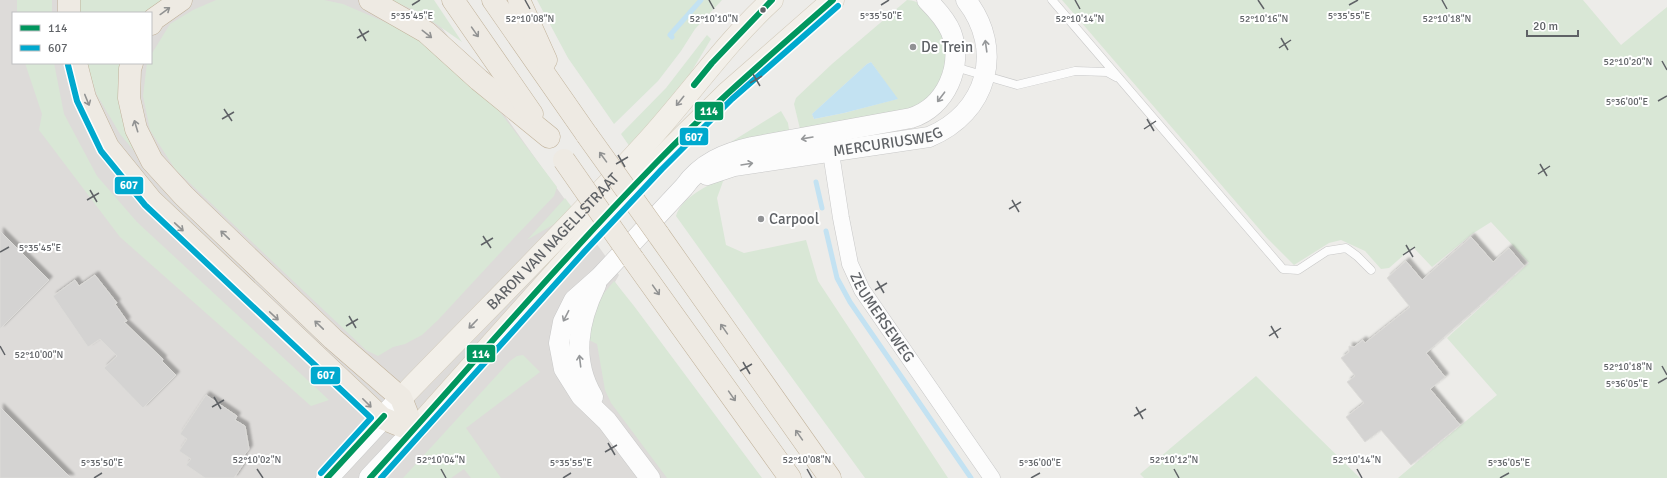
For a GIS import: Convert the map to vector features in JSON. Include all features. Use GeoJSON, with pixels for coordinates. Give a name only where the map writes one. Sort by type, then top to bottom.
{"type":"FeatureCollection","features":[{"type":"Feature","properties":{"kind":"highway"},"geometry":{"type":"LineString","coordinates":[[69,0],[69,12]]}},
{"type":"Feature","properties":{"kind":"highway"},"geometry":{"type":"LineString","coordinates":[[152,22],[154,19],[180,0]]}},
{"type":"Feature","properties":{"kind":"highway"},"geometry":{"type":"LineString","coordinates":[[370,0],[426,32],[479,80],[549,137]]}},
{"type":"Feature","properties":{"kind":"highway"},"geometry":{"type":"LineString","coordinates":[[453,0],[564,160],[790,478]]}},
{"type":"Feature","properties":{"kind":"highway"},"geometry":{"type":"LineString","coordinates":[[493,0],[830,478]]}},
{"type":"Feature","properties":{"kind":"highway"},"geometry":{"type":"LineString","coordinates":[[519,0],[568,108]]}},
{"type":"Feature","properties":{"kind":"highway"},"geometry":{"type":"LineString","coordinates":[[76,64],[86,98],[108,148],[151,200],[382,418],[414,431]]}},
{"type":"Feature","properties":{"kind":"highway"},"geometry":{"type":"LineString","coordinates":[[132,64],[130,69],[129,98],[136,129],[152,161],[184,196],[327,333],[401,398],[414,431]]}},
{"type":"Feature","properties":{"kind":"main road","name":"BARON VAN NAGELLSTRAAT"},"geometry":{"type":"LineString","coordinates":[[327,478],[401,398],[642,148],[712,63],[772,0]]}},
{"type":"Feature","properties":{"kind":"main road","name":"BARON VAN NAGELLSTRAAT"},"geometry":{"type":"LineString","coordinates":[[370,478],[414,431],[579,246],[656,163],[726,93],[833,0]]}},
{"type":"Feature","properties":{"kind":"street","name":"MERCURIUSWEG"},"geometry":{"type":"LineString","coordinates":[[650,478],[607,422],[589,391],[580,365],[580,327],[586,305],[600,277],[684,187],[704,176],[734,166],[829,143],[911,118],[923,114],[938,102],[945,92],[955,67],[956,53],[950,31],[944,20],[927,0]]}},
{"type":"Feature","properties":{"kind":"street","name":"MERCURIUSWEG"},"geometry":{"type":"LineString","coordinates":[[829,143],[929,137],[943,131],[967,112],[977,97],[987,59],[986,44],[981,25],[966,0]]}},
{"type":"Feature","properties":{"kind":"street","name":"ZEUMERSEWEG"},"geometry":{"type":"LineString","coordinates":[[829,143],[850,264],[862,290],[992,478]]}},
{"type":"Feature","properties":{"kind":"lane"},"geometry":{"type":"LineString","coordinates":[[1052,0],[1283,268],[1298,270],[1327,251],[1346,248],[1357,256],[1371,270]]}},
{"type":"Feature","properties":{"kind":"lane"},"geometry":{"type":"LineString","coordinates":[[955,67],[1017,84],[1075,71],[1107,72],[1120,79]]}},
{"type":"Feature","properties":{"kind":"shaded area"},"geometry":{"type":"Polygon","coordinates":[[[0,0],[422,0],[619,275],[615,282],[754,478],[0,478],[0,0]]]}},
{"type":"Feature","properties":{"kind":"green space"},"geometry":{"type":"Polygon","coordinates":[[[17,0],[52,0],[52,12],[17,12],[17,0]]]}},
{"type":"Feature","properties":{"kind":"green space"},"geometry":{"type":"Polygon","coordinates":[[[79,0],[164,0],[150,12],[79,12],[79,0]]]}},
{"type":"Feature","properties":{"kind":"green space"},"geometry":{"type":"Polygon","coordinates":[[[216,0],[324,0],[343,4],[408,32],[451,63],[487,95],[557,187],[554,196],[438,320],[422,335],[405,344],[393,347],[378,356],[366,350],[175,169],[150,130],[143,96],[147,64],[152,64],[152,53],[170,24],[193,10],[216,0]]]}},
{"type":"Feature","properties":{"kind":"green space"},"geometry":{"type":"Polygon","coordinates":[[[390,0],[434,0],[462,42],[419,12],[390,0]]]}},
{"type":"Feature","properties":{"kind":"green space"},"geometry":{"type":"Polygon","coordinates":[[[537,0],[722,0],[695,29],[681,51],[658,81],[614,124],[568,58],[537,0]]]}},
{"type":"Feature","properties":{"kind":"green space"},"geometry":{"type":"Polygon","coordinates":[[[907,0],[917,2],[936,16],[943,29],[949,69],[923,107],[801,133],[794,104],[796,98],[832,64],[907,0]],[[871,62],[812,114],[814,119],[897,99],[871,62]]]}},
{"type":"Feature","properties":{"kind":"green space"},"geometry":{"type":"Polygon","coordinates":[[[1062,0],[1583,0],[1621,45],[1667,7],[1667,478],[1398,478],[1497,395],[1447,338],[1529,263],[1491,222],[1472,234],[1432,267],[1413,247],[1389,268],[1381,269],[1365,251],[1341,240],[1329,243],[1294,265],[1267,238],[1062,0]]]}},
{"type":"Feature","properties":{"kind":"green space"},"geometry":{"type":"Polygon","coordinates":[[[707,35],[711,39],[673,102],[630,147],[621,134],[666,88],[707,35]]]}},
{"type":"Feature","properties":{"kind":"green space"},"geometry":{"type":"Polygon","coordinates":[[[25,64],[54,64],[64,114],[97,176],[137,222],[329,400],[311,406],[120,237],[39,130],[42,114],[25,64]]]}},
{"type":"Feature","properties":{"kind":"green space"},"geometry":{"type":"Polygon","coordinates":[[[86,64],[123,64],[119,79],[121,116],[134,151],[120,134],[97,95],[86,64]]]}},
{"type":"Feature","properties":{"kind":"green space"},"geometry":{"type":"Polygon","coordinates":[[[781,111],[788,123],[790,136],[723,147],[781,111]]]}},
{"type":"Feature","properties":{"kind":"green space"},"geometry":{"type":"Polygon","coordinates":[[[725,176],[717,198],[726,245],[744,253],[806,240],[818,281],[948,478],[865,478],[676,216],[679,209],[690,197],[725,176]]]}},
{"type":"Feature","properties":{"kind":"green space"},"geometry":{"type":"Polygon","coordinates":[[[565,198],[574,210],[556,223],[527,240],[565,198]]]}},
{"type":"Feature","properties":{"kind":"green space"},"geometry":{"type":"Polygon","coordinates":[[[614,281],[762,478],[667,478],[611,403],[605,390],[597,344],[589,340],[595,304],[614,281]]]}},
{"type":"Feature","properties":{"kind":"green space"},"geometry":{"type":"Polygon","coordinates":[[[523,355],[540,372],[466,428],[501,478],[471,478],[464,469],[451,478],[403,478],[510,361],[517,356],[523,355]]]}},
{"type":"Feature","properties":{"kind":"green space"},"geometry":{"type":"Polygon","coordinates":[[[1256,376],[1360,478],[1144,478],[1140,474],[1256,376]]]}},
{"type":"Feature","properties":{"kind":"water"},"geometry":{"type":"Polygon","coordinates":[[[871,62],[898,99],[814,119],[812,114],[871,62]]]}},
{"type":"Feature","properties":{"kind":"building"},"geometry":{"type":"Polygon","coordinates":[[[0,231],[49,280],[0,329],[0,231]]]}},
{"type":"Feature","properties":{"kind":"building"},"geometry":{"type":"Polygon","coordinates":[[[1471,237],[1493,262],[1509,248],[1524,266],[1426,353],[1445,377],[1430,389],[1460,425],[1411,465],[1381,430],[1365,442],[1346,417],[1364,403],[1347,382],[1355,376],[1341,358],[1349,352],[1349,346],[1354,347],[1363,340],[1365,343],[1410,307],[1387,278],[1406,261],[1422,280],[1471,237]]]}},
{"type":"Feature","properties":{"kind":"building"},"geometry":{"type":"Polygon","coordinates":[[[95,275],[117,303],[115,304],[127,321],[124,322],[163,359],[162,361],[176,375],[143,408],[104,368],[117,356],[100,339],[88,347],[53,296],[75,280],[79,286],[95,275]]]}},
{"type":"Feature","properties":{"kind":"building"},"geometry":{"type":"Polygon","coordinates":[[[206,395],[237,416],[235,420],[245,426],[249,449],[242,458],[246,460],[234,478],[205,478],[186,465],[191,459],[179,451],[187,439],[180,434],[206,395]]]}},
{"type":"Feature","properties":{"kind":"building"},"geometry":{"type":"Polygon","coordinates":[[[0,407],[71,478],[0,478],[0,407]]]}},
{"type":"Feature","properties":{"kind":"waterway"},"geometry":{"type":"LineString","coordinates":[[672,37],[670,35],[701,0]]}},
{"type":"Feature","properties":{"kind":"waterway"},"geometry":{"type":"LineString","coordinates":[[816,182],[822,208]]}},
{"type":"Feature","properties":{"kind":"waterway"},"geometry":{"type":"LineString","coordinates":[[826,231],[837,278],[850,302],[971,478]]}},
{"type":"Feature","properties":{"kind":"transit line","name":"114"},"geometry":{"type":"LineString","coordinates":[[694,85],[712,63],[772,0]]}},
{"type":"Feature","properties":{"kind":"transit line","name":"114"},"geometry":{"type":"LineString","coordinates":[[370,478],[547,280],[656,163],[721,100],[833,0]]}},
{"type":"Feature","properties":{"kind":"transit line","name":"607"},"geometry":{"type":"LineString","coordinates":[[381,478],[585,251],[662,169],[732,99],[838,6]]}},
{"type":"Feature","properties":{"kind":"transit line","name":"607"},"geometry":{"type":"LineString","coordinates":[[68,65],[77,101],[101,151],[145,205],[371,418],[321,473]]}},
{"type":"Feature","properties":{"kind":"transit line","name":"114"},"geometry":{"type":"LineString","coordinates":[[327,478],[384,416]]}},
{"type":"Feature","properties":{"kind":"place","name":"De Trein"},"geometry":{"type":"Point","coordinates":[913,47]}},
{"type":"Feature","properties":{"kind":"place","name":"Carpool"},"geometry":{"type":"Point","coordinates":[761,219]}}]}
